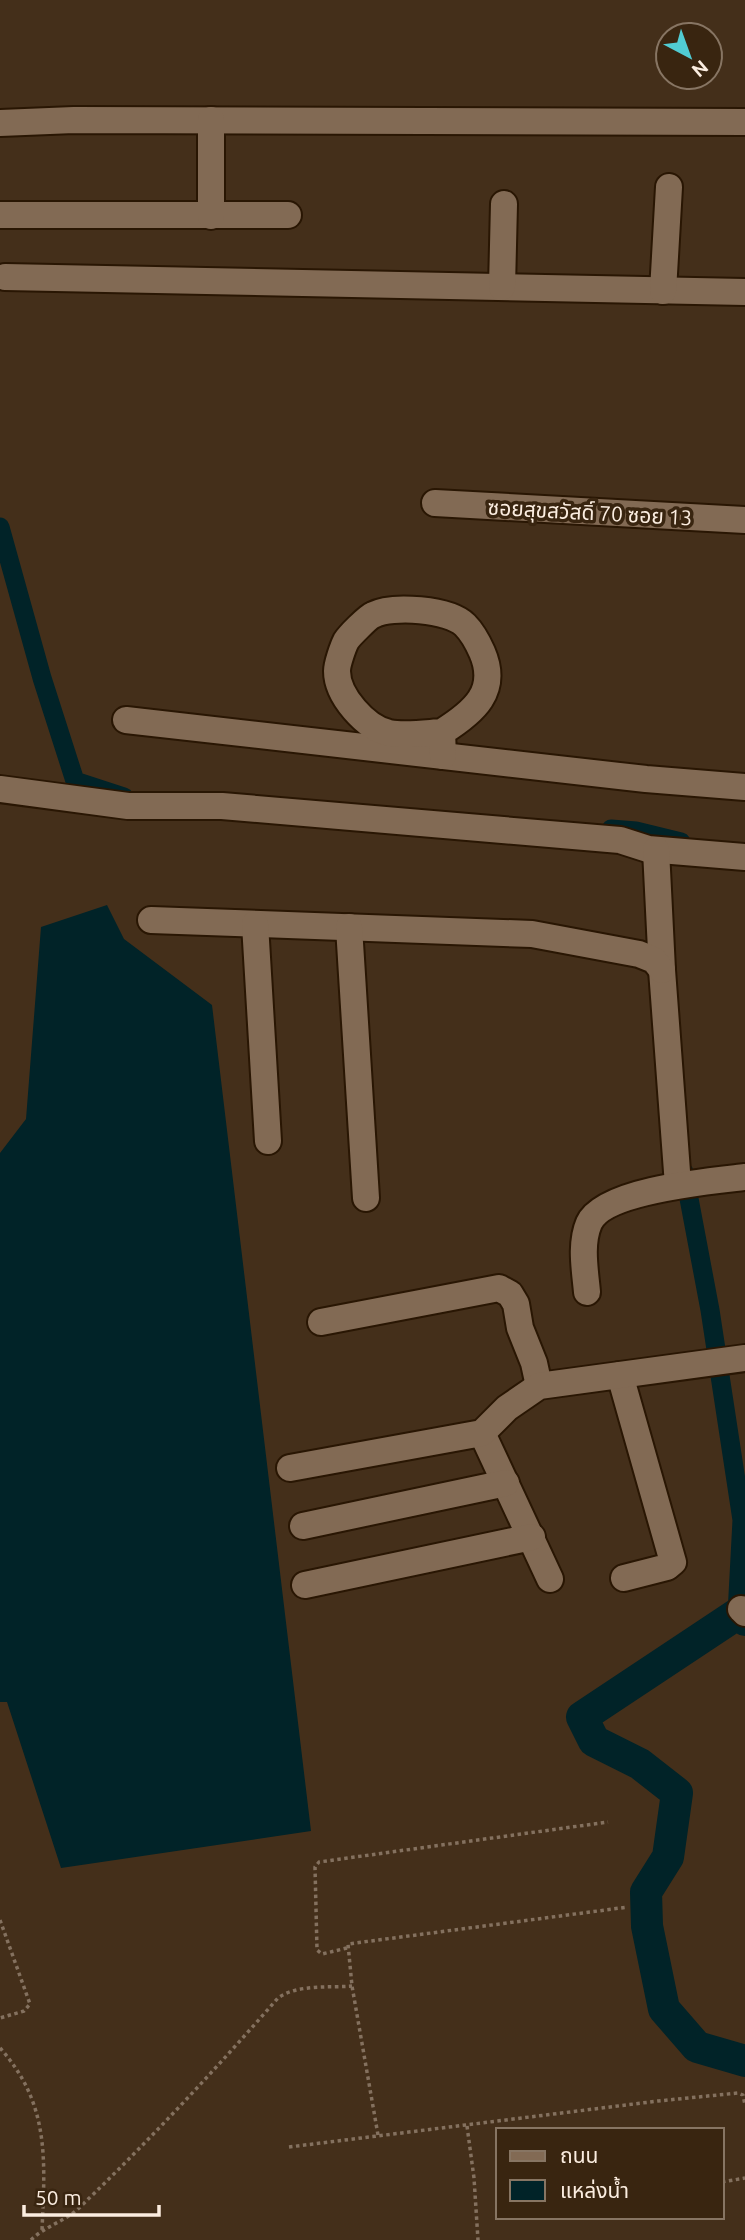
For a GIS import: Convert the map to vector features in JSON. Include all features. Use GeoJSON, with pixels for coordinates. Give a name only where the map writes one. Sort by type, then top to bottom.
{"type":"FeatureCollection","features":[{"type":"Feature","properties":{"kind":"street"},"geometry":{"type":"LineString","coordinates":[[0,123],[74,120],[745,122]]}},
{"type":"Feature","properties":{"kind":"street"},"geometry":{"type":"LineString","coordinates":[[211,120],[211,216]]}},
{"type":"Feature","properties":{"kind":"street"},"geometry":{"type":"LineString","coordinates":[[663,290],[669,187]]}},
{"type":"Feature","properties":{"kind":"street"},"geometry":{"type":"LineString","coordinates":[[502,287],[504,204]]}},
{"type":"Feature","properties":{"kind":"street"},"geometry":{"type":"LineString","coordinates":[[0,215],[288,215]]}},
{"type":"Feature","properties":{"kind":"street"},"geometry":{"type":"LineString","coordinates":[[5,277],[745,292]]}},
{"type":"Feature","properties":{"kind":"street","name":"ซอยสุขสวัสดิ์ 70 ซอย 13"},"geometry":{"type":"LineString","coordinates":[[435,503],[745,520]]}},
{"type":"Feature","properties":{"kind":"street"},"geometry":{"type":"LineString","coordinates":[[442,744],[486,691],[489,668],[480,647],[464,624],[443,613],[408,609],[373,615],[346,640],[337,671],[344,696],[368,724],[389,733],[442,744],[646,779],[745,787]]}},
{"type":"Feature","properties":{"kind":"street"},"geometry":{"type":"LineString","coordinates":[[127,720],[442,744]]}},
{"type":"Feature","properties":{"kind":"street"},"geometry":{"type":"LineString","coordinates":[[0,789],[128,806],[222,806],[620,840],[656,850],[745,857]]}},
{"type":"Feature","properties":{"kind":"street"},"geometry":{"type":"LineString","coordinates":[[656,850],[678,1185]]}},
{"type":"Feature","properties":{"kind":"street"},"geometry":{"type":"LineString","coordinates":[[151,920],[532,934],[639,954],[653,960],[662,970]]}},
{"type":"Feature","properties":{"kind":"street"},"geometry":{"type":"LineString","coordinates":[[255,924],[268,1141]]}},
{"type":"Feature","properties":{"kind":"street"},"geometry":{"type":"LineString","coordinates":[[349,927],[366,1198]]}},
{"type":"Feature","properties":{"kind":"street"},"geometry":{"type":"LineString","coordinates":[[587,1292],[583,1249],[589,1221],[605,1205],[678,1185],[745,1177]]}},
{"type":"Feature","properties":{"kind":"street"},"geometry":{"type":"LineString","coordinates":[[321,1322],[499,1288],[510,1294],[516,1304],[520,1328],[534,1363],[538,1386]]}},
{"type":"Feature","properties":{"kind":"street"},"geometry":{"type":"LineString","coordinates":[[290,1468],[482,1433],[507,1408],[538,1386],[738,1359]]}},
{"type":"Feature","properties":{"kind":"street"},"geometry":{"type":"LineString","coordinates":[[620,1375],[673,1562],[667,1567],[624,1578]]}},
{"type":"Feature","properties":{"kind":"street"},"geometry":{"type":"LineString","coordinates":[[482,1433],[550,1579]]}},
{"type":"Feature","properties":{"kind":"street"},"geometry":{"type":"LineString","coordinates":[[303,1526],[506,1483]]}},
{"type":"Feature","properties":{"kind":"street"},"geometry":{"type":"LineString","coordinates":[[305,1584],[531,1537]]}},
{"type":"Feature","properties":{"kind":"path"},"geometry":{"type":"LineString","coordinates":[[347,1948],[322,1954],[317,1950],[315,1867],[319,1862],[608,1822]]}},
{"type":"Feature","properties":{"kind":"path"},"geometry":{"type":"LineString","coordinates":[[378,2134],[352,1986],[348,1944],[628,1906]]}},
{"type":"Feature","properties":{"kind":"path"},"geometry":{"type":"LineString","coordinates":[[0,1920],[30,2004],[24,2011],[0,2018]]}},
{"type":"Feature","properties":{"kind":"path"},"geometry":{"type":"LineString","coordinates":[[31,2240],[42,2230],[70,2217],[142,2148],[278,1997],[295,1990],[352,1986]]}},
{"type":"Feature","properties":{"kind":"path"},"geometry":{"type":"LineString","coordinates":[[0,2048],[29,2089],[39,2124],[44,2156],[42,2230]]}},
{"type":"Feature","properties":{"kind":"path"},"geometry":{"type":"LineString","coordinates":[[289,2147],[378,2134],[467,2126],[738,2093],[743,2095],[745,2105]]}},
{"type":"Feature","properties":{"kind":"path"},"geometry":{"type":"LineString","coordinates":[[467,2126],[478,2240]]}},
{"type":"Feature","properties":{"kind":"path"},"geometry":{"type":"LineString","coordinates":[[724,2182],[745,2178]]}},
{"type":"Feature","properties":{"kind":"water"},"geometry":{"type":"Polygon","coordinates":[[[107,905],[124,939],[212,1005],[311,1831],[61,1868],[7,1702],[0,1702],[0,1153],[26,1119],[41,927],[107,905]]]}},
{"type":"Feature","properties":{"kind":"waterway"},"geometry":{"type":"LineString","coordinates":[[0,527],[42,678],[75,781],[124,797]]}},
{"type":"Feature","properties":{"kind":"waterway"},"geometry":{"type":"LineString","coordinates":[[611,829],[636,831],[681,842]]}},
{"type":"Feature","properties":{"kind":"waterway"},"geometry":{"type":"LineString","coordinates":[[684,1172],[710,1310],[742,1520],[737,1614]]}},
{"type":"Feature","properties":{"kind":"waterway"},"geometry":{"type":"LineString","coordinates":[[745,1620],[737,1614],[582,1717],[594,1741],[640,1764],[677,1793],[668,1857],[646,1892],[647,1926],[664,2009],[697,2047],[745,2061]]}}]}
